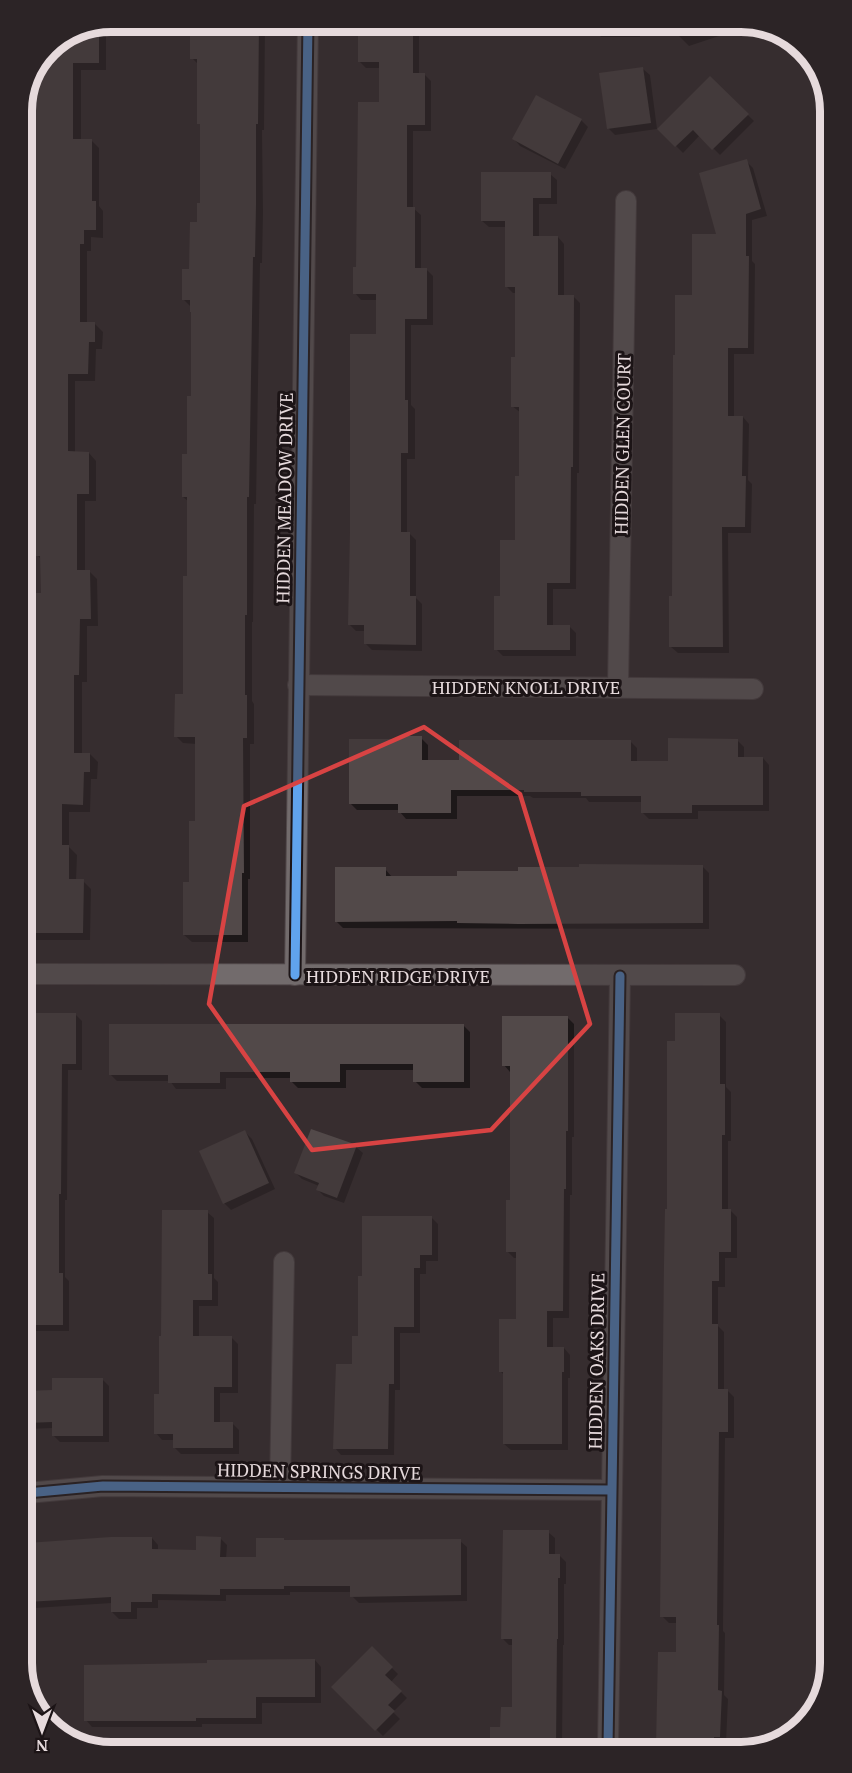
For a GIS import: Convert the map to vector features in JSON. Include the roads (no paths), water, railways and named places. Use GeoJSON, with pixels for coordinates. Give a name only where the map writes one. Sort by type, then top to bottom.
{"type":"FeatureCollection","features":[{"type":"Feature","properties":{"kind":"street","name":"HIDDEN MEADOW DRIVE"},"geometry":{"type":"LineString","coordinates":[[295,975],[308,31]]}},
{"type":"Feature","properties":{"kind":"street","name":"HIDDEN GLEN COURT"},"geometry":{"type":"LineString","coordinates":[[618,688],[626,201]]}},
{"type":"Feature","properties":{"kind":"street","name":"HIDDEN KNOLL DRIVE"},"geometry":{"type":"LineString","coordinates":[[298,685],[753,689]]}},
{"type":"Feature","properties":{"kind":"street","name":"HIDDEN RIDGE DRIVE"},"geometry":{"type":"LineString","coordinates":[[31,974],[735,975]]}},
{"type":"Feature","properties":{"kind":"street","name":"HIDDEN OAKS DRIVE"},"geometry":{"type":"LineString","coordinates":[[608,1742],[620,976]]}},
{"type":"Feature","properties":{"kind":"street"},"geometry":{"type":"LineString","coordinates":[[280,1487],[284,1262]]}},
{"type":"Feature","properties":{"kind":"street","name":"HIDDEN SPRINGS DRIVE"},"geometry":{"type":"LineString","coordinates":[[31,1493],[103,1486],[611,1490]]}}]}
